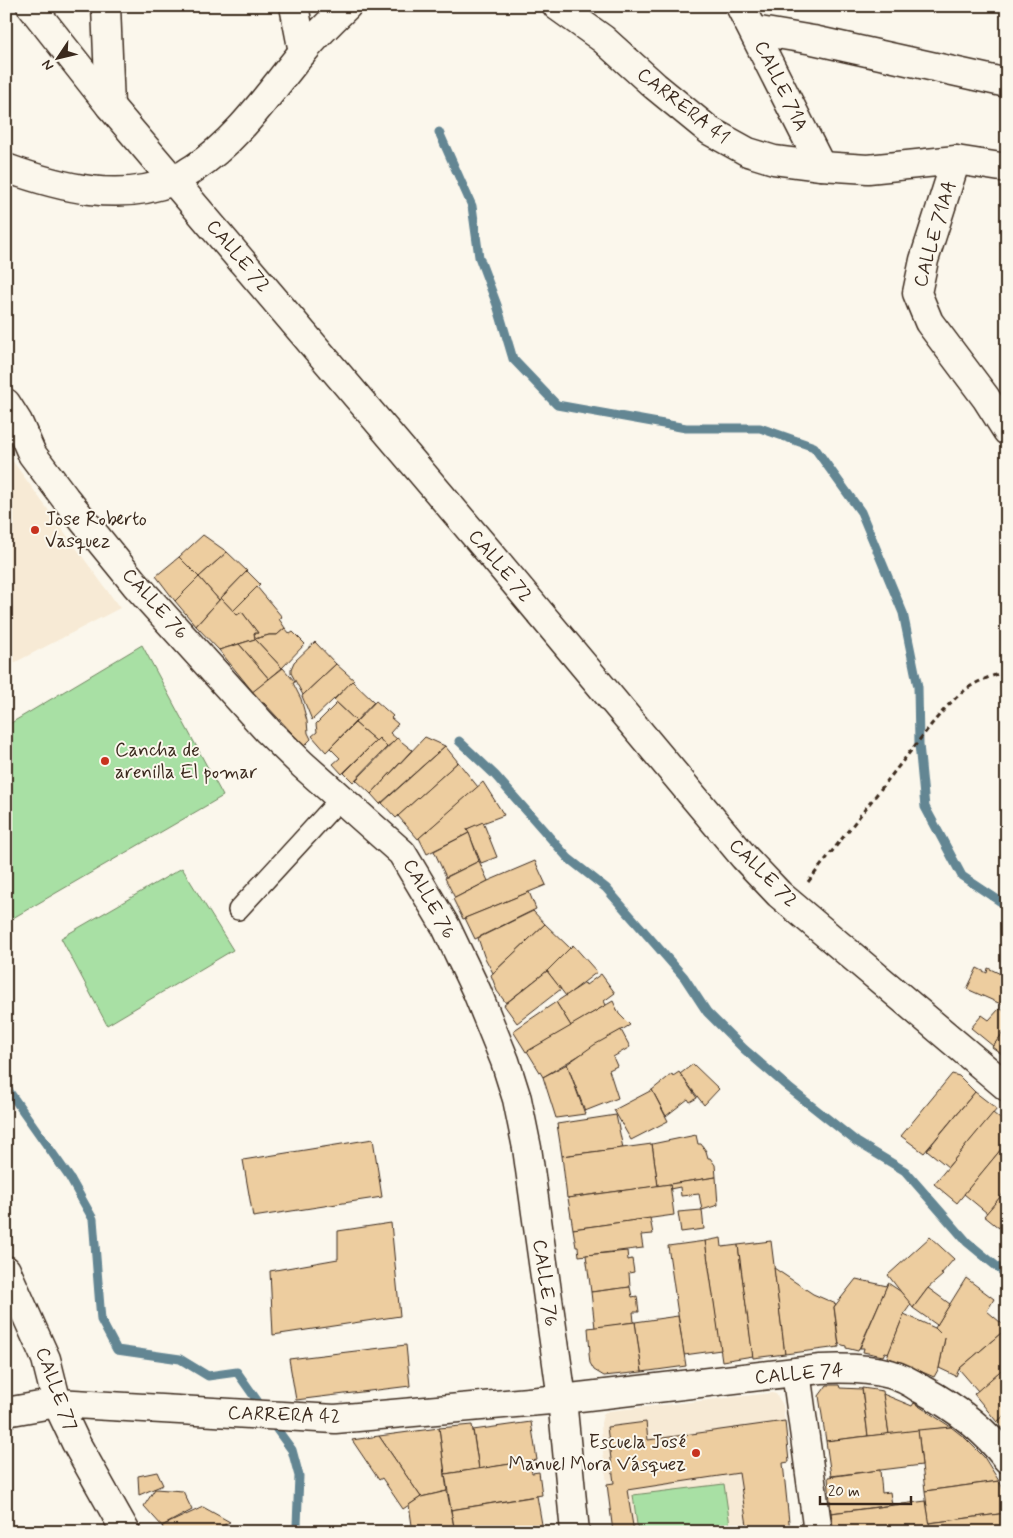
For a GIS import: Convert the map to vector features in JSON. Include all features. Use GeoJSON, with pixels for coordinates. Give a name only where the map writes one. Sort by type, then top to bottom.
{"type":"FeatureCollection","features":[{"type":"Feature","properties":{"kind":"street","name":"CALLE 72"},"geometry":{"type":"LineString","coordinates":[[31,6],[110,106],[489,552],[744,857],[779,894],[1007,1087]]}},
{"type":"Feature","properties":{"kind":"street"},"geometry":{"type":"LineString","coordinates":[[106,6],[110,106]]}},
{"type":"Feature","properties":{"kind":"street"},"geometry":{"type":"LineString","coordinates":[[294,6],[304,52]]}},
{"type":"Feature","properties":{"kind":"street"},"geometry":{"type":"LineString","coordinates":[[6,168],[38,180],[71,188],[99,191],[137,191],[174,181],[199,165],[241,128],[324,28],[347,6]]}},
{"type":"Feature","properties":{"kind":"street","name":"CARRERA 41"},"geometry":{"type":"LineString","coordinates":[[557,6],[603,39],[655,86],[710,131],[748,152],[774,160],[868,169],[956,160],[1007,168]]}},
{"type":"Feature","properties":{"kind":"street","name":"CALLE 71A"},"geometry":{"type":"LineString","coordinates":[[740,6],[821,166]]}},
{"type":"Feature","properties":{"kind":"street"},"geometry":{"type":"LineString","coordinates":[[753,30],[813,40],[1007,83]]}},
{"type":"Feature","properties":{"kind":"street","name":"CALLE 71AA"},"geometry":{"type":"LineString","coordinates":[[956,160],[924,260],[917,293],[928,322],[986,398],[1007,431]]}},
{"type":"Feature","properties":{"kind":"street","name":"CALLE 76"},"geometry":{"type":"LineString","coordinates":[[6,403],[18,422],[32,454],[135,584],[268,731],[402,853],[446,927],[477,992],[505,1061],[517,1099],[527,1148],[562,1399],[575,1532]]}},
{"type":"Feature","properties":{"kind":"street","name":"CALLE 77"},"geometry":{"type":"LineString","coordinates":[[6,1270],[46,1359],[57,1403],[76,1443],[126,1532]]}},
{"type":"Feature","properties":{"kind":"street","name":"CALLE 74"},"geometry":{"type":"LineString","coordinates":[[562,1399],[796,1372],[845,1368],[870,1370],[892,1374],[934,1396],[982,1430],[1007,1459]]}},
{"type":"Feature","properties":{"kind":"street"},"geometry":{"type":"LineString","coordinates":[[796,1372],[818,1532]]}},
{"type":"Feature","properties":{"kind":"street","name":"CARRERA 42"},"geometry":{"type":"LineString","coordinates":[[6,1412],[57,1403],[335,1419],[562,1399]]}},
{"type":"Feature","properties":{"kind":"lane"},"geometry":{"type":"LineString","coordinates":[[238,910],[341,798]]}},
{"type":"Feature","properties":{"kind":"path"},"geometry":{"type":"LineString","coordinates":[[806,884],[931,725],[964,691],[982,680],[1007,671]]}},
{"type":"Feature","properties":{"kind":"shaded area","name":"Jose Roberto Vasquez"},"geometry":{"type":"Polygon","coordinates":[[[6,452],[120,608],[6,667],[6,452]]]}},
{"type":"Feature","properties":{"kind":"shaded area","name":"Escuela José Manuel Mora Vásquez"},"geometry":{"type":"Polygon","coordinates":[[[776,1394],[783,1405],[789,1462],[783,1464],[790,1532],[613,1532],[602,1444],[601,1423],[603,1415],[608,1411],[776,1394]]]}},
{"type":"Feature","properties":{"kind":"green space","name":"Cancha de arenilla El pomar"},"geometry":{"type":"Polygon","coordinates":[[[142,645],[223,796],[6,922],[6,726],[142,645]]]}},
{"type":"Feature","properties":{"kind":"green space"},"geometry":{"type":"Polygon","coordinates":[[[182,868],[233,950],[107,1025],[61,938],[182,868]]]}},
{"type":"Feature","properties":{"kind":"green space"},"geometry":{"type":"Polygon","coordinates":[[[724,1484],[731,1532],[638,1532],[633,1495],[724,1484]]]}},
{"type":"Feature","properties":{"kind":"building"},"geometry":{"type":"Polygon","coordinates":[[[203,535],[227,552],[199,577],[179,557],[203,535]]]}},
{"type":"Feature","properties":{"kind":"building"},"geometry":{"type":"Polygon","coordinates":[[[227,552],[247,571],[219,600],[199,577],[227,552]]]}},
{"type":"Feature","properties":{"kind":"building"},"geometry":{"type":"Polygon","coordinates":[[[179,557],[199,577],[175,601],[156,576],[179,557]]]}},
{"type":"Feature","properties":{"kind":"building"},"geometry":{"type":"Polygon","coordinates":[[[247,571],[260,584],[233,611],[221,598],[247,571]]]}},
{"type":"Feature","properties":{"kind":"building"},"geometry":{"type":"Polygon","coordinates":[[[199,577],[219,600],[196,626],[175,601],[199,577]]]}},
{"type":"Feature","properties":{"kind":"building"},"geometry":{"type":"Polygon","coordinates":[[[257,587],[282,617],[279,619],[285,628],[277,635],[255,639],[254,633],[258,633],[242,612],[237,615],[233,611],[257,587]]]}},
{"type":"Feature","properties":{"kind":"building"},"geometry":{"type":"Polygon","coordinates":[[[221,598],[237,615],[242,612],[258,633],[254,633],[255,639],[219,650],[196,626],[221,598]]]}},
{"type":"Feature","properties":{"kind":"building"},"geometry":{"type":"Polygon","coordinates":[[[285,628],[290,634],[293,632],[305,644],[282,668],[255,639],[277,635],[285,628]]]}},
{"type":"Feature","properties":{"kind":"building"},"geometry":{"type":"Polygon","coordinates":[[[255,639],[282,668],[269,679],[239,644],[255,639]]]}},
{"type":"Feature","properties":{"kind":"building"},"geometry":{"type":"Polygon","coordinates":[[[315,642],[336,664],[303,695],[291,673],[291,669],[294,662],[315,642]]]}},
{"type":"Feature","properties":{"kind":"building"},"geometry":{"type":"Polygon","coordinates":[[[239,644],[269,679],[253,692],[219,650],[239,644]]]}},
{"type":"Feature","properties":{"kind":"building"},"geometry":{"type":"Polygon","coordinates":[[[336,664],[354,680],[312,720],[302,696],[336,664]]]}},
{"type":"Feature","properties":{"kind":"building"},"geometry":{"type":"Polygon","coordinates":[[[283,668],[295,682],[293,683],[301,699],[307,721],[308,733],[311,739],[304,746],[264,703],[261,704],[251,693],[283,668]]]}},
{"type":"Feature","properties":{"kind":"building"},"geometry":{"type":"Polygon","coordinates":[[[352,681],[374,702],[356,721],[334,700],[352,681]]]}},
{"type":"Feature","properties":{"kind":"building"},"geometry":{"type":"Polygon","coordinates":[[[376,701],[393,716],[391,718],[398,724],[390,733],[397,739],[387,747],[379,738],[376,741],[355,723],[376,701]]]}},
{"type":"Feature","properties":{"kind":"building"},"geometry":{"type":"Polygon","coordinates":[[[337,703],[356,721],[326,752],[312,736],[317,732],[316,724],[337,703]]]}},
{"type":"Feature","properties":{"kind":"building"},"geometry":{"type":"Polygon","coordinates":[[[355,723],[376,741],[342,774],[333,764],[340,758],[330,748],[355,723]]]}},
{"type":"Feature","properties":{"kind":"building"},"geometry":{"type":"Polygon","coordinates":[[[425,737],[445,746],[380,804],[371,794],[425,737]]]}},
{"type":"Feature","properties":{"kind":"building"},"geometry":{"type":"Polygon","coordinates":[[[379,738],[387,747],[353,782],[344,773],[379,738]]]}},
{"type":"Feature","properties":{"kind":"building"},"geometry":{"type":"Polygon","coordinates":[[[397,738],[412,750],[371,794],[356,780],[397,738]]]}},
{"type":"Feature","properties":{"kind":"building"},"geometry":{"type":"Polygon","coordinates":[[[445,746],[458,762],[396,818],[382,803],[445,746]]]}},
{"type":"Feature","properties":{"kind":"building"},"geometry":{"type":"Polygon","coordinates":[[[458,762],[478,787],[418,839],[398,816],[458,762]]]}},
{"type":"Feature","properties":{"kind":"building"},"geometry":{"type":"Polygon","coordinates":[[[483,782],[504,815],[467,829],[469,833],[427,854],[419,838],[483,782]]]}},
{"type":"Feature","properties":{"kind":"building"},"geometry":{"type":"Polygon","coordinates":[[[483,822],[497,857],[481,863],[467,829],[483,822]]]}},
{"type":"Feature","properties":{"kind":"building"},"geometry":{"type":"Polygon","coordinates":[[[469,833],[479,861],[446,877],[434,851],[469,833]]]}},
{"type":"Feature","properties":{"kind":"building"},"geometry":{"type":"Polygon","coordinates":[[[479,861],[488,881],[455,898],[445,878],[479,861]]]}},
{"type":"Feature","properties":{"kind":"building"},"geometry":{"type":"Polygon","coordinates":[[[535,861],[546,885],[463,919],[453,899],[488,881],[535,861]]]}},
{"type":"Feature","properties":{"kind":"building"},"geometry":{"type":"Polygon","coordinates":[[[529,892],[536,909],[475,939],[465,918],[529,892]]]}},
{"type":"Feature","properties":{"kind":"building"},"geometry":{"type":"Polygon","coordinates":[[[533,911],[545,924],[493,973],[484,956],[478,938],[533,911]]]}},
{"type":"Feature","properties":{"kind":"building"},"geometry":{"type":"Polygon","coordinates":[[[545,924],[570,948],[547,971],[506,1003],[497,991],[491,975],[545,924]]]}},
{"type":"Feature","properties":{"kind":"building"},"geometry":{"type":"Polygon","coordinates":[[[573,945],[597,972],[566,996],[547,971],[573,945]]]}},
{"type":"Feature","properties":{"kind":"building"},"geometry":{"type":"Polygon","coordinates":[[[977,968],[987,973],[988,968],[1007,977],[1007,997],[1003,1005],[967,989],[977,968]]]}},
{"type":"Feature","properties":{"kind":"building"},"geometry":{"type":"Polygon","coordinates":[[[547,971],[561,989],[517,1023],[504,1005],[547,971]]]}},
{"type":"Feature","properties":{"kind":"building"},"geometry":{"type":"Polygon","coordinates":[[[601,974],[615,993],[604,1001],[606,1005],[571,1026],[556,1002],[601,974]]]}},
{"type":"Feature","properties":{"kind":"building"},"geometry":{"type":"Polygon","coordinates":[[[613,1001],[619,1014],[630,1025],[543,1077],[527,1051],[613,1001]]]}},
{"type":"Feature","properties":{"kind":"building"},"geometry":{"type":"Polygon","coordinates":[[[556,1002],[571,1026],[526,1052],[513,1031],[556,1002]]]}},
{"type":"Feature","properties":{"kind":"building"},"geometry":{"type":"Polygon","coordinates":[[[999,1009],[1007,1011],[1007,1028],[993,1046],[971,1028],[982,1015],[989,1020],[999,1009]]]}},
{"type":"Feature","properties":{"kind":"building"},"geometry":{"type":"Polygon","coordinates":[[[1007,1028],[1007,1058],[992,1047],[1007,1028]]]}},
{"type":"Feature","properties":{"kind":"building"},"geometry":{"type":"Polygon","coordinates":[[[621,1030],[630,1047],[613,1057],[617,1066],[609,1070],[618,1098],[585,1111],[567,1064],[594,1045],[621,1030]]]}},
{"type":"Feature","properties":{"kind":"building"},"geometry":{"type":"Polygon","coordinates":[[[567,1064],[585,1114],[556,1118],[543,1077],[567,1064]]]}},
{"type":"Feature","properties":{"kind":"building"},"geometry":{"type":"Polygon","coordinates":[[[693,1064],[719,1089],[704,1105],[680,1074],[693,1064]]]}},
{"type":"Feature","properties":{"kind":"building"},"geometry":{"type":"Polygon","coordinates":[[[679,1072],[697,1098],[690,1102],[688,1099],[666,1116],[652,1090],[672,1074],[673,1076],[679,1072]]]}},
{"type":"Feature","properties":{"kind":"building"},"geometry":{"type":"Polygon","coordinates":[[[952,1074],[959,1076],[975,1092],[924,1153],[901,1136],[952,1074]]]}},
{"type":"Feature","properties":{"kind":"building"},"geometry":{"type":"Polygon","coordinates":[[[652,1090],[668,1121],[631,1140],[614,1110],[652,1090]]]}},
{"type":"Feature","properties":{"kind":"building"},"geometry":{"type":"Polygon","coordinates":[[[975,1092],[997,1109],[948,1167],[927,1150],[975,1092]]]}},
{"type":"Feature","properties":{"kind":"building"},"geometry":{"type":"Polygon","coordinates":[[[993,1113],[1005,1123],[1002,1126],[1007,1130],[1007,1142],[957,1203],[934,1184],[993,1113]]]}},
{"type":"Feature","properties":{"kind":"building"},"geometry":{"type":"Polygon","coordinates":[[[616,1115],[623,1148],[562,1156],[557,1124],[616,1115]]]}},
{"type":"Feature","properties":{"kind":"building"},"geometry":{"type":"Polygon","coordinates":[[[696,1135],[698,1144],[701,1144],[708,1158],[715,1165],[716,1177],[658,1186],[652,1144],[696,1135]]]}},
{"type":"Feature","properties":{"kind":"building"},"geometry":{"type":"Polygon","coordinates":[[[373,1139],[382,1197],[253,1217],[243,1160],[373,1139]]]}},
{"type":"Feature","properties":{"kind":"building"},"geometry":{"type":"Polygon","coordinates":[[[1007,1142],[1007,1189],[987,1213],[964,1194],[1007,1142]]]}},
{"type":"Feature","properties":{"kind":"building"},"geometry":{"type":"Polygon","coordinates":[[[652,1144],[658,1186],[567,1198],[562,1156],[652,1144]]]}},
{"type":"Feature","properties":{"kind":"building"},"geometry":{"type":"Polygon","coordinates":[[[716,1177],[718,1205],[702,1210],[699,1194],[681,1196],[680,1187],[670,1189],[670,1184],[716,1177]]]}},
{"type":"Feature","properties":{"kind":"building"},"geometry":{"type":"Polygon","coordinates":[[[670,1184],[674,1215],[573,1229],[568,1198],[670,1184]]]}},
{"type":"Feature","properties":{"kind":"building"},"geometry":{"type":"Polygon","coordinates":[[[1007,1189],[1007,1232],[984,1216],[1007,1189]]]}},
{"type":"Feature","properties":{"kind":"building"},"geometry":{"type":"Polygon","coordinates":[[[702,1210],[704,1229],[681,1232],[678,1212],[702,1210]]]}},
{"type":"Feature","properties":{"kind":"building"},"geometry":{"type":"Polygon","coordinates":[[[650,1218],[653,1234],[641,1235],[643,1248],[579,1256],[573,1229],[650,1218]]]}},
{"type":"Feature","properties":{"kind":"building"},"geometry":{"type":"Polygon","coordinates":[[[391,1223],[400,1316],[273,1335],[270,1271],[338,1259],[338,1231],[391,1223]]]}},
{"type":"Feature","properties":{"kind":"building"},"geometry":{"type":"Polygon","coordinates":[[[930,1237],[954,1259],[941,1274],[943,1275],[928,1288],[913,1308],[888,1275],[930,1237]]]}},
{"type":"Feature","properties":{"kind":"building"},"geometry":{"type":"Polygon","coordinates":[[[721,1238],[722,1247],[738,1245],[753,1356],[722,1361],[705,1241],[721,1238]]]}},
{"type":"Feature","properties":{"kind":"building"},"geometry":{"type":"Polygon","coordinates":[[[705,1241],[721,1350],[684,1355],[668,1246],[705,1241]]]}},
{"type":"Feature","properties":{"kind":"building"},"geometry":{"type":"Polygon","coordinates":[[[771,1241],[785,1354],[753,1358],[738,1245],[771,1241]]]}},
{"type":"Feature","properties":{"kind":"building"},"geometry":{"type":"Polygon","coordinates":[[[627,1251],[628,1260],[632,1259],[634,1272],[629,1273],[630,1287],[591,1292],[586,1255],[627,1251]]]}},
{"type":"Feature","properties":{"kind":"building"},"geometry":{"type":"Polygon","coordinates":[[[774,1268],[813,1294],[836,1304],[834,1307],[839,1347],[785,1354],[774,1268]]]}},
{"type":"Feature","properties":{"kind":"building"},"geometry":{"type":"Polygon","coordinates":[[[966,1278],[994,1299],[987,1311],[1007,1328],[959,1369],[956,1376],[939,1368],[945,1338],[935,1328],[966,1278]]]}},
{"type":"Feature","properties":{"kind":"building"},"geometry":{"type":"Polygon","coordinates":[[[856,1279],[887,1286],[858,1351],[839,1344],[834,1307],[856,1279]]]}},
{"type":"Feature","properties":{"kind":"building"},"geometry":{"type":"Polygon","coordinates":[[[888,1283],[900,1291],[911,1304],[904,1314],[889,1353],[885,1352],[883,1356],[863,1352],[864,1348],[860,1348],[888,1283]]]}},
{"type":"Feature","properties":{"kind":"building"},"geometry":{"type":"Polygon","coordinates":[[[630,1287],[632,1297],[637,1296],[639,1312],[633,1312],[634,1322],[595,1328],[591,1292],[630,1287]]]}},
{"type":"Feature","properties":{"kind":"building"},"geometry":{"type":"Polygon","coordinates":[[[928,1288],[950,1304],[937,1325],[913,1308],[928,1288]]]}},
{"type":"Feature","properties":{"kind":"building"},"geometry":{"type":"Polygon","coordinates":[[[904,1314],[935,1328],[945,1338],[939,1368],[934,1377],[887,1357],[904,1314]]]}},
{"type":"Feature","properties":{"kind":"building"},"geometry":{"type":"Polygon","coordinates":[[[678,1316],[686,1366],[642,1372],[635,1322],[678,1316]]]}},
{"type":"Feature","properties":{"kind":"building"},"geometry":{"type":"Polygon","coordinates":[[[635,1322],[642,1372],[604,1376],[594,1370],[590,1363],[588,1328],[635,1322]]]}},
{"type":"Feature","properties":{"kind":"building"},"geometry":{"type":"Polygon","coordinates":[[[1007,1328],[1007,1365],[978,1391],[959,1369],[1007,1328]]]}},
{"type":"Feature","properties":{"kind":"building"},"geometry":{"type":"Polygon","coordinates":[[[406,1345],[410,1386],[296,1400],[289,1359],[406,1345]]]}},
{"type":"Feature","properties":{"kind":"building"},"geometry":{"type":"Polygon","coordinates":[[[1007,1365],[1007,1413],[997,1422],[974,1394],[1007,1365]]]}},
{"type":"Feature","properties":{"kind":"building"},"geometry":{"type":"Polygon","coordinates":[[[827,1385],[839,1385],[840,1388],[862,1389],[868,1436],[826,1441],[819,1396],[827,1385]]]}},
{"type":"Feature","properties":{"kind":"building"},"geometry":{"type":"Polygon","coordinates":[[[862,1388],[883,1391],[889,1434],[868,1436],[862,1388]]]}},
{"type":"Feature","properties":{"kind":"building"},"geometry":{"type":"Polygon","coordinates":[[[883,1394],[912,1406],[914,1403],[951,1427],[889,1434],[883,1394]]]}},
{"type":"Feature","properties":{"kind":"building"},"geometry":{"type":"Polygon","coordinates":[[[1007,1413],[1007,1433],[997,1422],[1007,1413]]]}},
{"type":"Feature","properties":{"kind":"building"},"geometry":{"type":"Polygon","coordinates":[[[785,1421],[789,1462],[783,1463],[790,1532],[748,1532],[739,1473],[627,1490],[634,1532],[613,1532],[607,1484],[614,1483],[607,1427],[646,1422],[648,1440],[785,1421]]]}},
{"type":"Feature","properties":{"kind":"building"},"geometry":{"type":"Polygon","coordinates":[[[531,1422],[537,1460],[479,1469],[473,1430],[531,1422]]]}},
{"type":"Feature","properties":{"kind":"building"},"geometry":{"type":"Polygon","coordinates":[[[472,1425],[479,1469],[445,1474],[439,1428],[472,1425]]]}},
{"type":"Feature","properties":{"kind":"building"},"geometry":{"type":"Polygon","coordinates":[[[951,1427],[984,1457],[999,1481],[925,1491],[918,1430],[951,1427]]]}},
{"type":"Feature","properties":{"kind":"building"},"geometry":{"type":"Polygon","coordinates":[[[439,1428],[447,1491],[421,1497],[379,1436],[439,1428]]]}},
{"type":"Feature","properties":{"kind":"building"},"geometry":{"type":"Polygon","coordinates":[[[918,1430],[922,1465],[831,1476],[826,1441],[918,1430]]]}},
{"type":"Feature","properties":{"kind":"building"},"geometry":{"type":"Polygon","coordinates":[[[379,1436],[421,1497],[403,1509],[382,1478],[379,1480],[352,1440],[379,1436]]]}},
{"type":"Feature","properties":{"kind":"building"},"geometry":{"type":"Polygon","coordinates":[[[530,1461],[532,1473],[539,1472],[542,1495],[451,1510],[445,1474],[530,1461]]]}},
{"type":"Feature","properties":{"kind":"building"},"geometry":{"type":"Polygon","coordinates":[[[880,1470],[882,1493],[890,1492],[892,1505],[831,1513],[828,1477],[880,1470]]]}},
{"type":"Feature","properties":{"kind":"building"},"geometry":{"type":"Polygon","coordinates":[[[157,1472],[163,1485],[139,1495],[138,1476],[157,1472]]]}},
{"type":"Feature","properties":{"kind":"building"},"geometry":{"type":"Polygon","coordinates":[[[999,1481],[1007,1496],[1007,1513],[929,1523],[925,1491],[999,1481]]]}},
{"type":"Feature","properties":{"kind":"building"},"geometry":{"type":"Polygon","coordinates":[[[155,1489],[183,1491],[192,1510],[162,1526],[144,1506],[155,1489]]]}},
{"type":"Feature","properties":{"kind":"building"},"geometry":{"type":"Polygon","coordinates":[[[447,1491],[455,1532],[413,1532],[409,1505],[421,1497],[447,1491]]]}},
{"type":"Feature","properties":{"kind":"building"},"geometry":{"type":"Polygon","coordinates":[[[537,1496],[543,1530],[455,1532],[451,1510],[537,1496]]]}},
{"type":"Feature","properties":{"kind":"building"},"geometry":{"type":"Polygon","coordinates":[[[926,1501],[931,1532],[834,1532],[831,1513],[926,1501]]]}},
{"type":"Feature","properties":{"kind":"building"},"geometry":{"type":"Polygon","coordinates":[[[203,1507],[230,1522],[211,1532],[165,1532],[162,1526],[203,1507]]]}},
{"type":"Feature","properties":{"kind":"building"},"geometry":{"type":"Polygon","coordinates":[[[1007,1513],[1007,1532],[931,1532],[929,1523],[1007,1513]]]}},
{"type":"Feature","properties":{"kind":"waterway"},"geometry":{"type":"LineString","coordinates":[[439,132],[472,206],[479,257],[497,305],[513,359],[557,405],[686,428],[760,428],[814,447],[861,512],[903,613],[918,687],[919,744],[925,807],[962,876],[1007,906]]}},
{"type":"Feature","properties":{"kind":"waterway"},"geometry":{"type":"LineString","coordinates":[[459,741],[495,775],[568,858],[606,888],[684,977],[707,1012],[744,1049],[789,1088],[857,1142],[905,1171],[967,1242],[1007,1275]]}},
{"type":"Feature","properties":{"kind":"waterway"},"geometry":{"type":"LineString","coordinates":[[6,1087],[70,1178],[93,1219],[101,1320],[117,1350],[180,1359],[208,1376],[237,1372],[263,1409]]}},
{"type":"Feature","properties":{"kind":"waterway"},"geometry":{"type":"LineString","coordinates":[[270,1420],[292,1450],[299,1476],[297,1525],[303,1532]]}},
{"type":"Feature","properties":{"kind":"place","name":"Jose Roberto Vasquez"},"geometry":{"type":"Point","coordinates":[35,530]}},
{"type":"Feature","properties":{"kind":"place","name":"Cancha de arenilla El pomar"},"geometry":{"type":"Point","coordinates":[105,761]}},
{"type":"Feature","properties":{"kind":"place","name":"Escuela José Manuel Mora Vásquez"},"geometry":{"type":"Point","coordinates":[696,1453]}}]}
